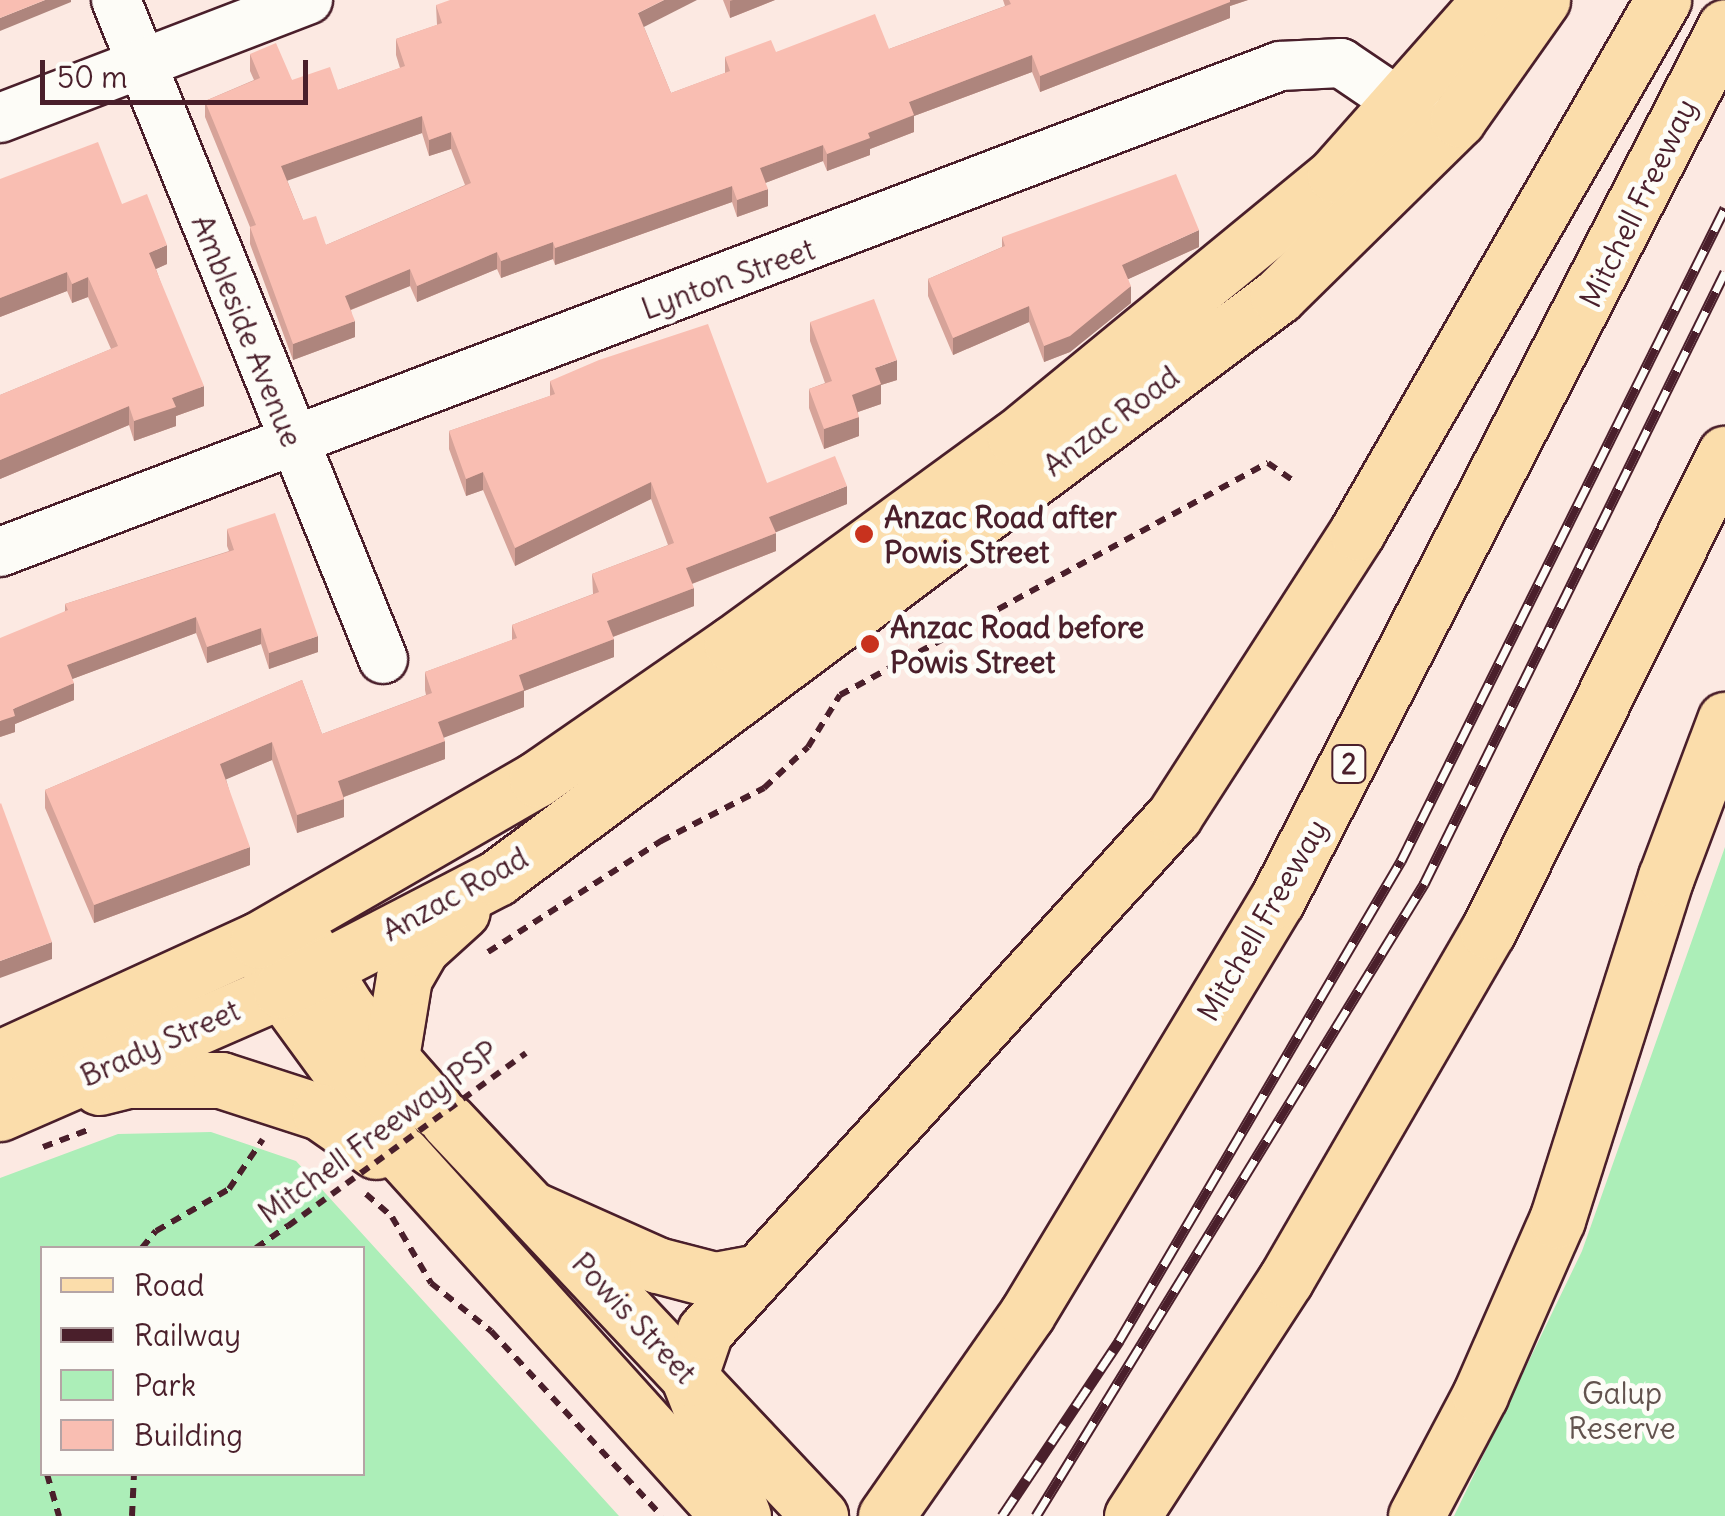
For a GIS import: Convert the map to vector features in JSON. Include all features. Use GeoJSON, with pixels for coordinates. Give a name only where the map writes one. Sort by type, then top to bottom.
{"type":"FeatureCollection","features":[{"type":"Feature","properties":{"kind":"main road","name":"Anzac Road"},"geometry":{"type":"LineString","coordinates":[[275,930],[537,778],[1015,438],[1335,174],[1422,118],[1490,0]]}},
{"type":"Feature","properties":{"kind":"main road","name":"Anzac Road"},"geometry":{"type":"LineString","coordinates":[[299,980],[497,878],[1278,296],[1422,118],[1542,0]]}},
{"type":"Feature","properties":{"kind":"main road"},"geometry":{"type":"LineString","coordinates":[[743,1516],[690,1378],[705,1332],[1174,816],[1357,532],[1663,0]]}},
{"type":"Feature","properties":{"kind":"main road","name":"Mitchell Freeway"},"geometry":{"type":"LineString","coordinates":[[886,1516],[1027,1314],[1277,900],[1725,28]]}},
{"type":"Feature","properties":{"kind":"main road"},"geometry":{"type":"LineString","coordinates":[[1132,1516],[1286,1279],[1488,931],[1725,454]]}},
{"type":"Feature","properties":{"kind":"main road"},"geometry":{"type":"LineString","coordinates":[[1416,1516],[1480,1394],[1557,1220],[1666,878],[1725,720]]}},
{"type":"Feature","properties":{"kind":"main road"},"geometry":{"type":"LineString","coordinates":[[391,1058],[404,978],[422,948],[497,878]]}},
{"type":"Feature","properties":{"kind":"main road","name":"Powis Street"},"geometry":{"type":"LineString","coordinates":[[275,930],[383,1159],[441,1199],[729,1516]]}},
{"type":"Feature","properties":{"kind":"main road","name":"Brady Street"},"geometry":{"type":"LineString","coordinates":[[16,1105],[275,930]]}},
{"type":"Feature","properties":{"kind":"main road","name":"Powis Street"},"geometry":{"type":"LineString","coordinates":[[299,980],[391,1058],[820,1516]]}},
{"type":"Feature","properties":{"kind":"main road","name":"Brady Street"},"geometry":{"type":"LineString","coordinates":[[16,1105],[299,980]]}},
{"type":"Feature","properties":{"kind":"main road"},"geometry":{"type":"LineString","coordinates":[[16,1105],[48,1102],[126,1080],[221,1080],[261,1121],[320,1112],[383,1159]]}},
{"type":"Feature","properties":{"kind":"main road"},"geometry":{"type":"LineString","coordinates":[[534,1210],[657,1265],[715,1280],[758,1272]]}},
{"type":"Feature","properties":{"kind":"street","name":"Ambleside Avenue"},"geometry":{"type":"LineString","coordinates":[[116,0],[290,442],[383,659]]}},
{"type":"Feature","properties":{"kind":"street"},"geometry":{"type":"LineString","coordinates":[[0,118],[308,0]]}},
{"type":"Feature","properties":{"kind":"street","name":"Lynton Street"},"geometry":{"type":"LineString","coordinates":[[0,552],[1280,66],[1341,63],[1422,118]]}},
{"type":"Feature","properties":{"kind":"path"},"geometry":{"type":"LineString","coordinates":[[472,958],[661,841],[764,788],[808,747],[840,695],[1268,463],[1292,480]]}},
{"type":"Feature","properties":{"kind":"path","name":"Mitchell Freeway PSP"},"geometry":{"type":"LineString","coordinates":[[259,1246],[526,1053]]}},
{"type":"Feature","properties":{"kind":"path"},"geometry":{"type":"LineString","coordinates":[[16,1105],[98,1126]]}},
{"type":"Feature","properties":{"kind":"path"},"geometry":{"type":"LineString","coordinates":[[144,1246],[156,1231],[229,1190],[261,1121]]}},
{"type":"Feature","properties":{"kind":"path"},"geometry":{"type":"LineString","coordinates":[[383,1159],[392,1216],[431,1284],[491,1331],[662,1516]]}},
{"type":"Feature","properties":{"kind":"path"},"geometry":{"type":"LineString","coordinates":[[48,1476],[59,1516]]}},
{"type":"Feature","properties":{"kind":"path"},"geometry":{"type":"LineString","coordinates":[[132,1516],[134,1476]]}},
{"type":"Feature","properties":{"kind":"green space","name":"Galup Reserve"},"geometry":{"type":"Polygon","coordinates":[[[1725,847],[1725,1516],[1454,1516],[1582,1251],[1725,847]]]}},
{"type":"Feature","properties":{"kind":"green space"},"geometry":{"type":"Polygon","coordinates":[[[211,1132],[296,1161],[619,1516],[0,1516],[0,1178],[118,1134],[211,1132]]]}},
{"type":"Feature","properties":{"kind":"building"},"geometry":{"type":"Polygon","coordinates":[[[0,0],[45,0],[0,18],[0,0]]]}},
{"type":"Feature","properties":{"kind":"building"},"geometry":{"type":"Polygon","coordinates":[[[450,0],[664,0],[638,13],[671,93],[730,71],[725,57],[771,40],[776,52],[875,14],[889,49],[1011,4],[1009,0],[1230,0],[1040,76],[1032,55],[909,102],[914,115],[868,133],[870,138],[827,154],[823,145],[760,168],[768,189],[737,200],[732,186],[555,248],[553,242],[501,261],[497,252],[417,286],[410,269],[345,296],[355,321],[293,344],[250,227],[256,225],[205,101],[260,78],[250,54],[276,43],[292,80],[330,67],[338,90],[405,66],[396,39],[442,23],[436,5],[450,0]],[[422,116],[281,166],[303,220],[316,216],[326,245],[471,183],[451,132],[429,140],[422,116]]]}},
{"type":"Feature","properties":{"kind":"building"},"geometry":{"type":"Polygon","coordinates":[[[98,142],[122,204],[147,194],[167,245],[149,253],[204,386],[172,398],[176,407],[134,421],[129,406],[0,460],[0,395],[118,346],[88,277],[72,284],[67,272],[0,298],[0,179],[98,142]]]}},
{"type":"Feature","properties":{"kind":"building"},"geometry":{"type":"Polygon","coordinates":[[[1176,174],[1199,230],[1122,265],[1131,286],[1070,336],[1044,346],[1029,306],[953,338],[928,279],[1005,246],[1002,237],[1176,174]]]}},
{"type":"Feature","properties":{"kind":"building"},"geometry":{"type":"Polygon","coordinates":[[[874,299],[897,360],[875,368],[881,384],[852,395],[859,417],[824,429],[809,389],[832,381],[810,322],[874,299]]]}},
{"type":"Feature","properties":{"kind":"building"},"geometry":{"type":"Polygon","coordinates":[[[708,324],[767,483],[835,456],[847,486],[769,517],[776,533],[686,568],[694,588],[607,621],[614,639],[519,675],[524,690],[438,722],[445,741],[338,781],[344,799],[297,815],[272,742],[220,764],[250,847],[94,905],[45,790],[302,680],[322,734],[432,693],[425,672],[517,638],[512,625],[599,592],[592,574],[674,543],[651,482],[515,548],[483,472],[466,479],[449,431],[555,394],[550,381],[599,360],[708,324]]]}},
{"type":"Feature","properties":{"kind":"building"},"geometry":{"type":"Polygon","coordinates":[[[275,513],[318,636],[269,653],[261,628],[207,647],[196,617],[67,665],[74,683],[13,709],[15,716],[0,721],[0,638],[68,610],[65,604],[234,550],[227,529],[275,513]]]}},
{"type":"Feature","properties":{"kind":"building"},"geometry":{"type":"Polygon","coordinates":[[[0,804],[52,942],[0,961],[0,804]]]}},
{"type":"Feature","properties":{"kind":"railway"},"geometry":{"type":"LineString","coordinates":[[1002,1516],[1119,1341],[1401,861],[1725,208]]}},
{"type":"Feature","properties":{"kind":"railway"},"geometry":{"type":"LineString","coordinates":[[1036,1516],[1424,884],[1725,272]]}},
{"type":"Feature","properties":{"kind":"place","name":"Anzac Road after Powis Street"},"geometry":{"type":"Point","coordinates":[864,534]}},
{"type":"Feature","properties":{"kind":"place","name":"Anzac Road before Powis Street"},"geometry":{"type":"Point","coordinates":[870,644]}}]}
